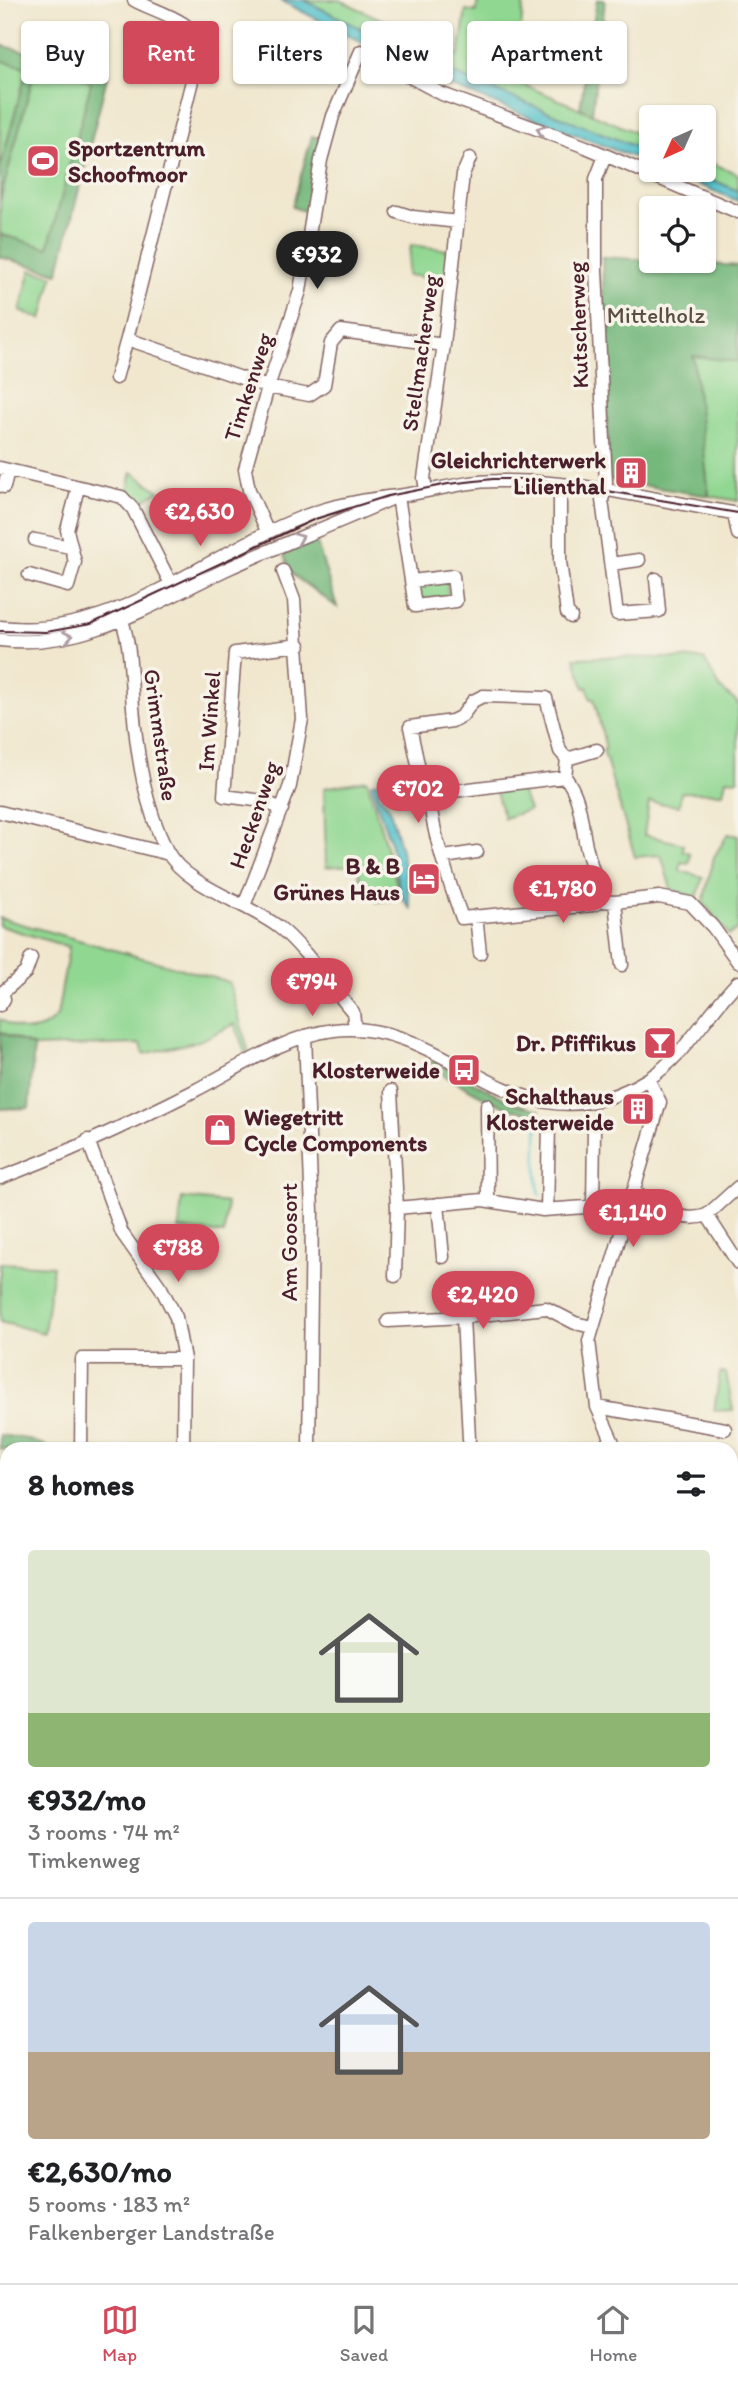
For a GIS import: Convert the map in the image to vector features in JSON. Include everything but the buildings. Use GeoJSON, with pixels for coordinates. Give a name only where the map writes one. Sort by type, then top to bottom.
{"type":"FeatureCollection","features":[{"type":"Feature","properties":{"kind":"street"},"geometry":{"type":"LineString","coordinates":[[116,378],[201,45],[198,34],[134,0]]}},
{"type":"Feature","properties":{"kind":"street","name":"Timkenweg"},"geometry":{"type":"LineString","coordinates":[[267,531],[249,490],[245,469],[268,387],[300,291],[321,160],[333,116],[361,51],[442,94],[605,156]]}},
{"type":"Feature","properties":{"kind":"street"},"geometry":{"type":"LineString","coordinates":[[605,156],[738,212]]}},
{"type":"Feature","properties":{"kind":"street","name":"Kutscherweg"},"geometry":{"type":"LineString","coordinates":[[605,156],[596,179],[595,199],[604,493],[617,614],[659,611],[656,579]]}},
{"type":"Feature","properties":{"kind":"street","name":"Stellmacherweg"},"geometry":{"type":"LineString","coordinates":[[426,490],[424,478],[444,345],[463,173],[470,158]]}},
{"type":"Feature","properties":{"kind":"street"},"geometry":{"type":"LineString","coordinates":[[397,212],[413,217],[458,222]]}},
{"type":"Feature","properties":{"kind":"street"},"geometry":{"type":"LineString","coordinates":[[127,339],[268,387],[309,395],[318,392],[324,385],[331,343],[341,331],[444,345]]}},
{"type":"Feature","properties":{"kind":"street"},"geometry":{"type":"LineString","coordinates":[[4,487],[4,469],[122,497],[129,502],[170,582]]}},
{"type":"Feature","properties":{"kind":"street"},"geometry":{"type":"LineString","coordinates":[[0,627],[58,627],[120,614],[170,582],[267,531],[348,503],[493,481],[560,485],[736,514],[738,534]]}},
{"type":"Feature","properties":{"kind":"street"},"geometry":{"type":"LineString","coordinates":[[560,485],[560,562],[567,613],[571,617]]}},
{"type":"Feature","properties":{"kind":"street"},"geometry":{"type":"LineString","coordinates":[[29,575],[68,586],[75,562],[67,530],[78,488]]}},
{"type":"Feature","properties":{"kind":"street"},"geometry":{"type":"LineString","coordinates":[[397,496],[412,581]]}},
{"type":"Feature","properties":{"kind":"street"},"geometry":{"type":"LineString","coordinates":[[0,640],[64,639],[397,496]]}},
{"type":"Feature","properties":{"kind":"street"},"geometry":{"type":"LineString","coordinates":[[35,540],[70,547]]}},
{"type":"Feature","properties":{"kind":"street"},"geometry":{"type":"LineString","coordinates":[[611,564],[639,560]]}},
{"type":"Feature","properties":{"kind":"street","name":"Heckenweg"},"geometry":{"type":"LineString","coordinates":[[244,906],[290,786],[302,719],[294,600],[283,571]]}},
{"type":"Feature","properties":{"kind":"street","name":"Grimmstraße"},"geometry":{"type":"LineString","coordinates":[[120,614],[127,631],[135,727],[143,778],[152,819],[169,854],[181,869],[281,929],[353,1012],[355,1029]]}},
{"type":"Feature","properties":{"kind":"street","name":"Im Winkel"},"geometry":{"type":"LineString","coordinates":[[282,809],[263,801],[224,796],[235,653],[299,645]]}},
{"type":"Feature","properties":{"kind":"street"},"geometry":{"type":"LineString","coordinates":[[565,778],[567,759],[560,751],[546,698],[483,696],[473,701],[462,716],[452,722],[410,727],[422,783],[430,794],[430,805],[462,918],[659,897],[690,903],[738,962]]}},
{"type":"Feature","properties":{"kind":"street"},"geometry":{"type":"LineString","coordinates":[[567,759],[597,750]]}},
{"type":"Feature","properties":{"kind":"street"},"geometry":{"type":"LineString","coordinates":[[430,794],[565,778]]}},
{"type":"Feature","properties":{"kind":"street"},"geometry":{"type":"LineString","coordinates":[[565,778],[571,784],[583,822],[585,841],[609,902],[622,965]]}},
{"type":"Feature","properties":{"kind":"street"},"geometry":{"type":"LineString","coordinates":[[0,812],[169,854]]}},
{"type":"Feature","properties":{"kind":"street"},"geometry":{"type":"LineString","coordinates":[[444,857],[477,852]]}},
{"type":"Feature","properties":{"kind":"street"},"geometry":{"type":"LineString","coordinates":[[476,916],[480,953]]}},
{"type":"Feature","properties":{"kind":"street"},"geometry":{"type":"LineString","coordinates":[[1,996],[26,972],[31,958]]}},
{"type":"Feature","properties":{"kind":"street"},"geometry":{"type":"LineString","coordinates":[[0,1178],[88,1140],[305,1036],[355,1029],[402,1038],[484,1081],[528,1099],[580,1102],[617,1094],[648,1079],[678,1052],[738,982]]}},
{"type":"Feature","properties":{"kind":"street","name":"Am Goosort"},"geometry":{"type":"LineString","coordinates":[[305,1036],[312,1211],[309,1442]]}},
{"type":"Feature","properties":{"kind":"street"},"geometry":{"type":"LineString","coordinates":[[613,1442],[597,1407],[589,1340],[660,1102],[648,1079]]}},
{"type":"Feature","properties":{"kind":"street"},"geometry":{"type":"LineString","coordinates":[[391,1091],[397,1208],[395,1276]]}},
{"type":"Feature","properties":{"kind":"street"},"geometry":{"type":"LineString","coordinates":[[487,1105],[488,1202]]}},
{"type":"Feature","properties":{"kind":"street"},"geometry":{"type":"LineString","coordinates":[[547,1210],[549,1127]]}},
{"type":"Feature","properties":{"kind":"street"},"geometry":{"type":"LineString","coordinates":[[593,1207],[594,1129]]}},
{"type":"Feature","properties":{"kind":"street"},"geometry":{"type":"LineString","coordinates":[[88,1140],[122,1233],[162,1288],[176,1317],[184,1359],[183,1442]]}},
{"type":"Feature","properties":{"kind":"street"},"geometry":{"type":"LineString","coordinates":[[397,1208],[488,1202],[547,1210],[593,1207],[631,1198],[685,1218],[696,1219],[707,1215],[738,1187]]}},
{"type":"Feature","properties":{"kind":"street"},"geometry":{"type":"LineString","coordinates":[[438,1204],[443,1257]]}},
{"type":"Feature","properties":{"kind":"street"},"geometry":{"type":"LineString","coordinates":[[707,1215],[738,1263]]}},
{"type":"Feature","properties":{"kind":"street"},"geometry":{"type":"LineString","coordinates":[[388,1321],[463,1317],[546,1308],[575,1323],[592,1327]]}},
{"type":"Feature","properties":{"kind":"street"},"geometry":{"type":"LineString","coordinates":[[463,1317],[469,1438]]}},
{"type":"Feature","properties":{"kind":"street"},"geometry":{"type":"LineString","coordinates":[[81,1442],[82,1359],[184,1359]]}},
{"type":"Feature","properties":{"kind":"street"},"geometry":{"type":"LineString","coordinates":[[597,1407],[725,1429]]}},
{"type":"Feature","properties":{"kind":"green space"},"geometry":{"type":"Polygon","coordinates":[[[304,0],[340,0],[385,21],[361,21],[361,29],[304,0]]]}},
{"type":"Feature","properties":{"kind":"green space"},"geometry":{"type":"Polygon","coordinates":[[[478,0],[524,0],[522,21],[467,21],[467,79],[453,74],[453,53],[459,56],[466,10],[476,12],[478,0]]]}},
{"type":"Feature","properties":{"kind":"green space"},"geometry":{"type":"Polygon","coordinates":[[[597,0],[605,0],[603,21],[594,21],[597,0]]]}},
{"type":"Feature","properties":{"kind":"green space","name":"Sportzentrum Schoofmoor"},"geometry":{"type":"Polygon","coordinates":[[[0,45],[21,50],[21,84],[105,84],[58,273],[0,257],[0,45]]]}},
{"type":"Feature","properties":{"kind":"green space"},"geometry":{"type":"Polygon","coordinates":[[[0,45],[21,50],[21,66],[0,60],[0,45]]]}},
{"type":"Feature","properties":{"kind":"green space"},"geometry":{"type":"Polygon","coordinates":[[[23,84],[31,84],[0,201],[0,168],[23,84]]]}},
{"type":"Feature","properties":{"kind":"green space"},"geometry":{"type":"Polygon","coordinates":[[[91,84],[105,84],[58,273],[0,257],[0,234],[48,248],[91,84]]]}},
{"type":"Feature","properties":{"kind":"green space"},"geometry":{"type":"Polygon","coordinates":[[[479,84],[522,84],[639,134],[639,148],[479,84]]]}},
{"type":"Feature","properties":{"kind":"green space"},"geometry":{"type":"Polygon","coordinates":[[[584,84],[595,84],[592,114],[580,108],[584,84]]]}},
{"type":"Feature","properties":{"kind":"green space"},"geometry":{"type":"Polygon","coordinates":[[[312,136],[321,139],[307,212],[292,207],[312,136]]]}},
{"type":"Feature","properties":{"kind":"green space"},"geometry":{"type":"Polygon","coordinates":[[[716,165],[738,174],[738,191],[716,181],[716,165]]]}},
{"type":"Feature","properties":{"kind":"green space"},"geometry":{"type":"Polygon","coordinates":[[[411,245],[449,250],[446,280],[407,275],[411,245]]]}},
{"type":"Feature","properties":{"kind":"green space","name":"Mittelholz"},"geometry":{"type":"Polygon","coordinates":[[[602,257],[639,259],[639,273],[716,273],[716,265],[738,266],[738,362],[693,356],[709,496],[609,480],[602,257]]]}},
{"type":"Feature","properties":{"kind":"green space"},"geometry":{"type":"Polygon","coordinates":[[[31,270],[53,276],[42,319],[20,311],[31,270]]]}},
{"type":"Feature","properties":{"kind":"green space"},"geometry":{"type":"Polygon","coordinates":[[[693,355],[738,362],[738,501],[709,496],[693,355]]]}},
{"type":"Feature","properties":{"kind":"green space"},"geometry":{"type":"Polygon","coordinates":[[[132,472],[159,491],[137,504],[127,494],[132,472]]]}},
{"type":"Feature","properties":{"kind":"green space"},"geometry":{"type":"Polygon","coordinates":[[[315,537],[337,607],[293,575],[284,555],[315,537]]]}},
{"type":"Feature","properties":{"kind":"green space"},"geometry":{"type":"Polygon","coordinates":[[[447,581],[448,596],[418,601],[415,586],[447,581]]]}},
{"type":"Feature","properties":{"kind":"green space"},"geometry":{"type":"Polygon","coordinates":[[[575,658],[704,659],[721,689],[738,703],[738,780],[726,779],[723,793],[681,792],[679,806],[649,802],[644,835],[683,844],[683,851],[690,853],[689,863],[681,862],[680,871],[703,877],[697,898],[671,889],[661,855],[635,857],[603,750],[606,749],[594,699],[591,699],[587,687],[584,688],[575,658]]]}},
{"type":"Feature","properties":{"kind":"green space"},"geometry":{"type":"Polygon","coordinates":[[[367,780],[401,899],[377,902],[375,891],[366,891],[365,881],[360,880],[358,865],[326,867],[324,788],[367,780]]]}},
{"type":"Feature","properties":{"kind":"green space"},"geometry":{"type":"Polygon","coordinates":[[[520,787],[529,810],[504,818],[496,792],[520,787]]]}},
{"type":"Feature","properties":{"kind":"green space"},"geometry":{"type":"Polygon","coordinates":[[[728,834],[738,836],[738,929],[729,935],[703,902],[714,857],[728,834]]]}},
{"type":"Feature","properties":{"kind":"green space"},"geometry":{"type":"Polygon","coordinates":[[[0,918],[229,982],[249,1053],[245,1053],[235,1024],[199,1041],[144,1054],[141,1044],[34,1047],[0,1032],[0,1019],[15,1027],[30,1030],[43,1027],[57,1016],[69,947],[0,926],[0,918]]]}},
{"type":"Feature","properties":{"kind":"green space"},"geometry":{"type":"Polygon","coordinates":[[[0,1032],[34,1047],[29,1108],[0,1109],[0,1032]]]}},
{"type":"Feature","properties":{"kind":"green space"},"geometry":{"type":"Polygon","coordinates":[[[431,1060],[513,1103],[540,1110],[540,1114],[512,1109],[484,1097],[431,1068],[431,1060]]]}},
{"type":"Feature","properties":{"kind":"green space"},"geometry":{"type":"Polygon","coordinates":[[[182,1198],[227,1203],[224,1234],[179,1229],[182,1198]]]}},
{"type":"Feature","properties":{"kind":"green space"},"geometry":{"type":"Polygon","coordinates":[[[0,1263],[53,1266],[44,1333],[0,1322],[0,1263]]]}},
{"type":"Feature","properties":{"kind":"green space"},"geometry":{"type":"Polygon","coordinates":[[[720,1373],[726,1373],[733,1410],[714,1411],[720,1373]]]}},
{"type":"Feature","properties":{"kind":"green space"},"geometry":{"type":"Polygon","coordinates":[[[0,1435],[35,1442],[0,1442],[0,1435]]]}},
{"type":"Feature","properties":{"kind":"water"},"geometry":{"type":"Polygon","coordinates":[[[280,0],[304,0],[346,21],[321,21],[280,0]]]}},
{"type":"Feature","properties":{"kind":"water"},"geometry":{"type":"Polygon","coordinates":[[[347,22],[361,29],[361,42],[347,35],[347,22]]]}},
{"type":"Feature","properties":{"kind":"water"},"geometry":{"type":"Polygon","coordinates":[[[453,74],[467,79],[467,84],[479,84],[639,148],[639,159],[445,84],[453,84],[453,74]]]}},
{"type":"Feature","properties":{"kind":"water"},"geometry":{"type":"Polygon","coordinates":[[[716,181],[738,191],[738,201],[693,182],[716,181]]]}},
{"type":"Feature","properties":{"kind":"water"},"geometry":{"type":"Polygon","coordinates":[[[379,782],[379,795],[389,807],[401,850],[411,909],[400,887],[390,842],[371,783],[379,782]]]}},
{"type":"Feature","properties":{"kind":"waterway"},"geometry":{"type":"LineString","coordinates":[[538,1116],[537,1169],[540,1195]]}},
{"type":"Feature","properties":{"kind":"tram line"},"geometry":{"type":"LineString","coordinates":[[0,631],[46,632],[91,624],[315,519],[388,496],[448,484],[493,479],[535,479],[738,513]]}},
{"type":"Feature","properties":{"kind":"place","name":"Sportzentrum Schoofmoor"},"geometry":{"type":"Point","coordinates":[43,161]}},
{"type":"Feature","properties":{"kind":"place","name":"Gleichrichterwerk Lilienthal"},"geometry":{"type":"Point","coordinates":[631,473]}},
{"type":"Feature","properties":{"kind":"place","name":"B & B Grünes Haus"},"geometry":{"type":"Point","coordinates":[424,879]}},
{"type":"Feature","properties":{"kind":"place","name":"Dr. Pfiffikus"},"geometry":{"type":"Point","coordinates":[660,1043]}},
{"type":"Feature","properties":{"kind":"place","name":"Klosterweide"},"geometry":{"type":"Point","coordinates":[464,1070]}},
{"type":"Feature","properties":{"kind":"place","name":"Schalthaus Klosterweide"},"geometry":{"type":"Point","coordinates":[638,1109]}},
{"type":"Feature","properties":{"kind":"place","name":"Wiegetritt Cycle Components"},"geometry":{"type":"Point","coordinates":[220,1130]}}]}
